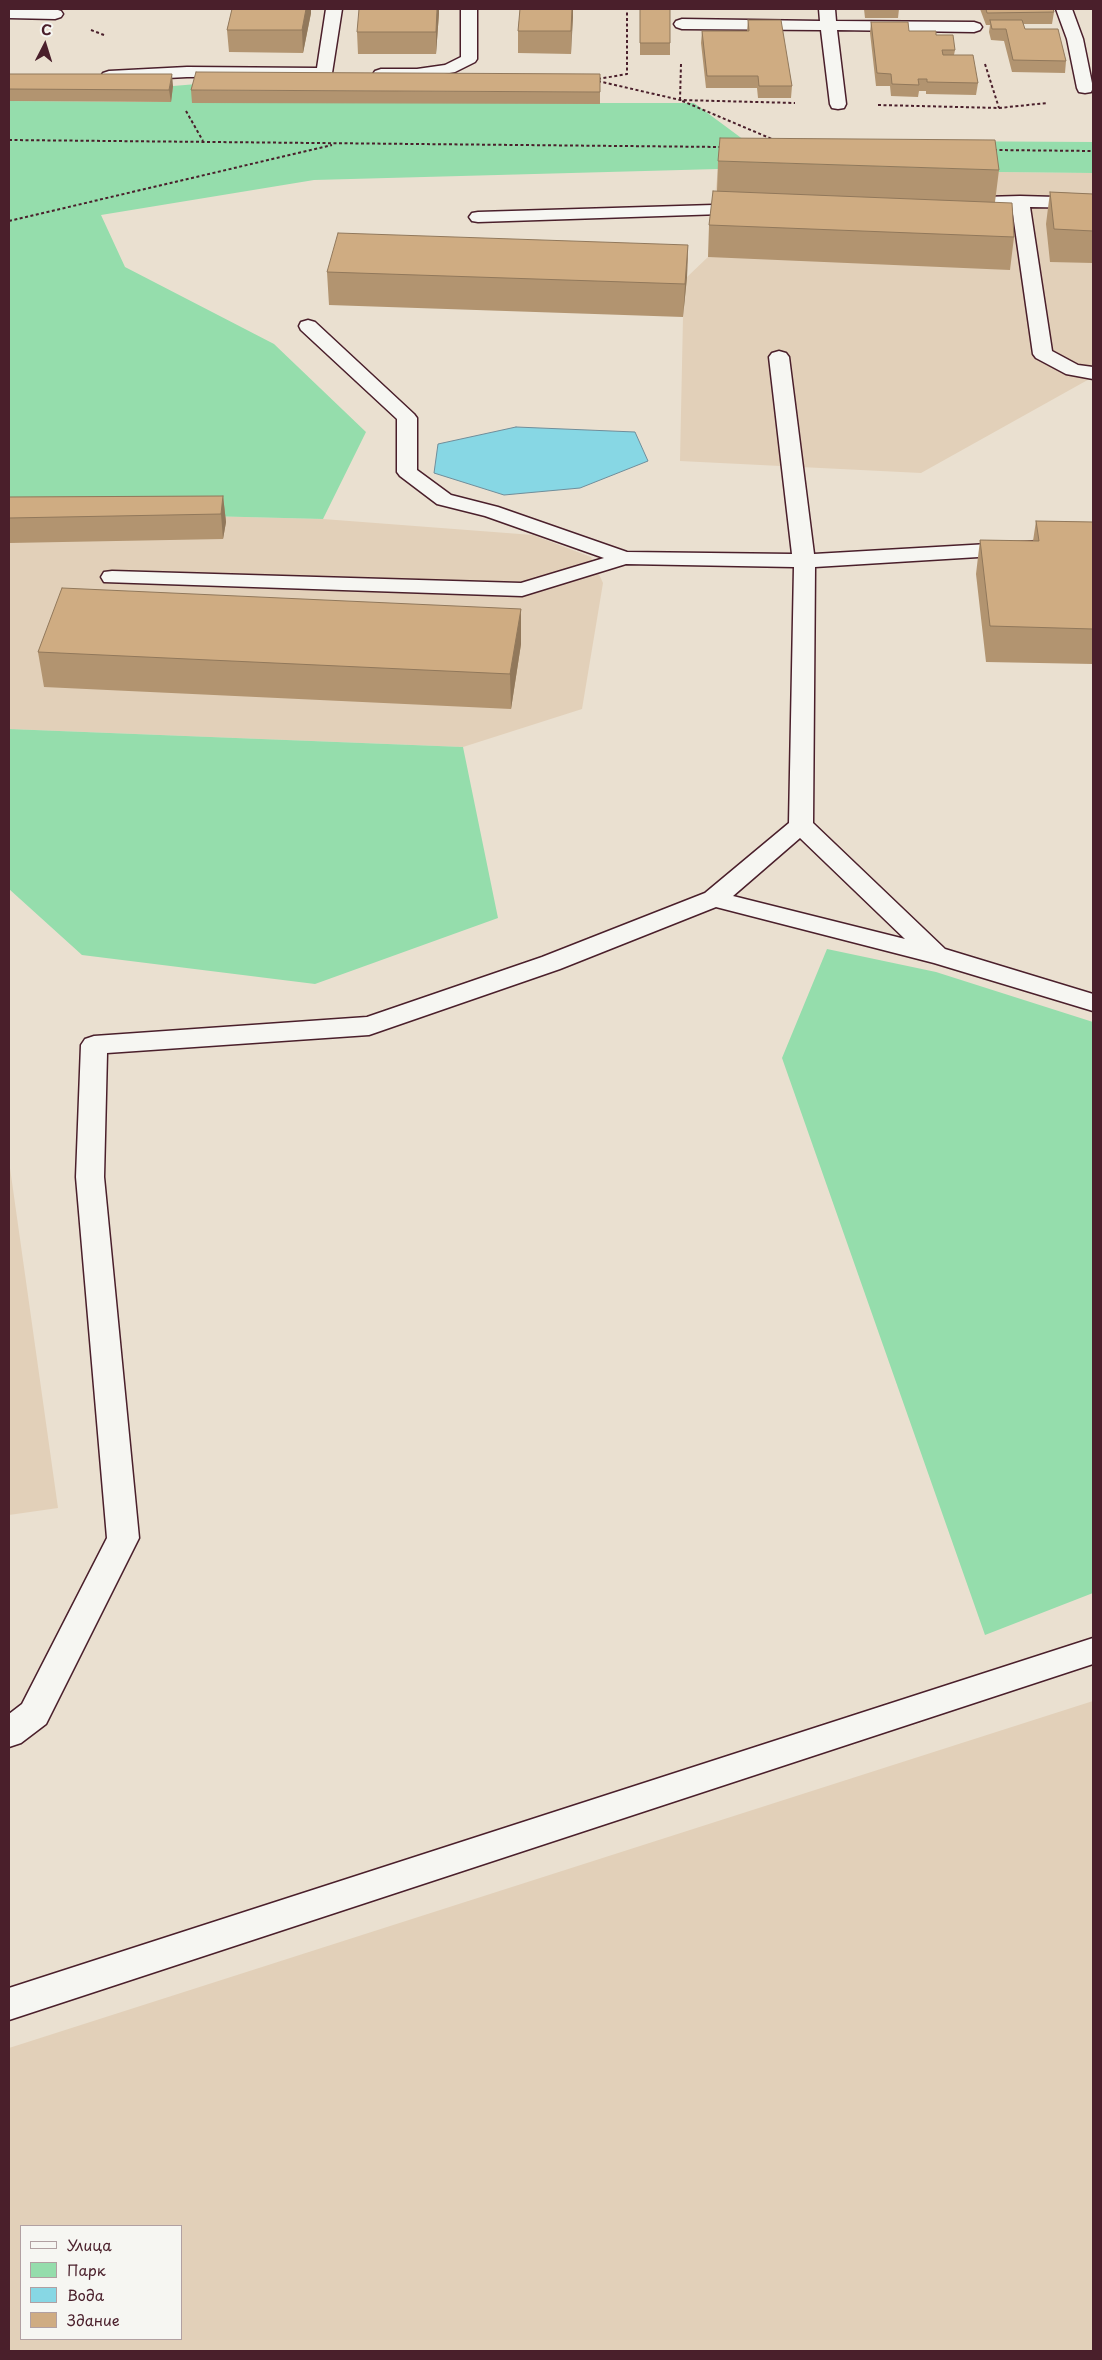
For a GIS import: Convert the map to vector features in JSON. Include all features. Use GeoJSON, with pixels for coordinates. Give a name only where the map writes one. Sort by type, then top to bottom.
{"type":"FeatureCollection","features":[{"type":"Feature","properties":{"kind":"lane"},"geometry":{"type":"LineString","coordinates":[[324,73],[334,9]]}},
{"type":"Feature","properties":{"kind":"lane"},"geometry":{"type":"LineString","coordinates":[[361,73],[417,74],[450,69],[469,59],[469,9]]}},
{"type":"Feature","properties":{"kind":"lane"},"geometry":{"type":"LineString","coordinates":[[1064,9],[1075,39],[1085,88]]}},
{"type":"Feature","properties":{"kind":"lane"},"geometry":{"type":"LineString","coordinates":[[9,13],[55,14]]}},
{"type":"Feature","properties":{"kind":"lane"},"geometry":{"type":"LineString","coordinates":[[828,17],[838,104]]}},
{"type":"Feature","properties":{"kind":"lane"},"geometry":{"type":"LineString","coordinates":[[682,24],[828,17],[974,27]]}},
{"type":"Feature","properties":{"kind":"lane"},"geometry":{"type":"LineString","coordinates":[[90,76],[187,72],[342,73]]}},
{"type":"Feature","properties":{"kind":"lane"},"geometry":{"type":"LineString","coordinates":[[931,204],[1020,201],[1093,203]]}},
{"type":"Feature","properties":{"kind":"lane"},"geometry":{"type":"LineString","coordinates":[[1020,201],[1043,354],[1073,370],[1093,372]]}},
{"type":"Feature","properties":{"kind":"lane"},"geometry":{"type":"LineString","coordinates":[[478,216],[762,208]]}},
{"type":"Feature","properties":{"kind":"lane"},"geometry":{"type":"LineString","coordinates":[[308,326],[407,418],[407,472],[444,500],[491,511],[626,558]]}},
{"type":"Feature","properties":{"kind":"lane"},"geometry":{"type":"LineString","coordinates":[[779,357],[804,561],[801,825],[936,955]]}},
{"type":"Feature","properties":{"kind":"lane"},"geometry":{"type":"LineString","coordinates":[[112,577],[522,590],[626,558],[804,561],[1093,544]]}},
{"type":"Feature","properties":{"kind":"lane"},"geometry":{"type":"LineString","coordinates":[[9,1733],[34,1714],[123,1538],[90,1177],[94,1046],[369,1026],[551,963],[714,899],[801,825]]}},
{"type":"Feature","properties":{"kind":"lane"},"geometry":{"type":"LineString","coordinates":[[714,899],[936,955],[1093,1003]]}},
{"type":"Feature","properties":{"kind":"lane"},"geometry":{"type":"LineString","coordinates":[[9,2004],[1093,1651]]}},
{"type":"Feature","properties":{"kind":"path"},"geometry":{"type":"LineString","coordinates":[[627,9],[627,74],[594,80],[618,88],[680,100],[998,108],[1048,103]]}},
{"type":"Feature","properties":{"kind":"path"},"geometry":{"type":"LineString","coordinates":[[680,100],[682,24]]}},
{"type":"Feature","properties":{"kind":"path"},"geometry":{"type":"LineString","coordinates":[[680,100],[775,140]]}},
{"type":"Feature","properties":{"kind":"path"},"geometry":{"type":"LineString","coordinates":[[9,140],[732,147]]}},
{"type":"Feature","properties":{"kind":"path"},"geometry":{"type":"LineString","coordinates":[[9,222],[338,144]]}},
{"type":"Feature","properties":{"kind":"path"},"geometry":{"type":"LineString","coordinates":[[986,150],[1093,150]]}},
{"type":"Feature","properties":{"kind":"shaded area"},"geometry":{"type":"Polygon","coordinates":[[[718,169],[1093,173],[1093,377],[921,473],[680,461],[683,317],[687,277],[708,257],[718,169]]]}},
{"type":"Feature","properties":{"kind":"shaded area"},"geometry":{"type":"Polygon","coordinates":[[[9,511],[323,519],[533,535],[591,557],[603,583],[582,709],[463,747],[9,729],[9,511]]]}},
{"type":"Feature","properties":{"kind":"shaded area"},"geometry":{"type":"Polygon","coordinates":[[[9,1161],[58,1508],[9,1515],[9,1161]]]}},
{"type":"Feature","properties":{"kind":"shaded area"},"geometry":{"type":"Polygon","coordinates":[[[1093,1701],[1093,2351],[9,2351],[9,2048],[1093,1701]]]}},
{"type":"Feature","properties":{"kind":"green space"},"geometry":{"type":"Polygon","coordinates":[[[197,84],[193,103],[694,103],[744,140],[1093,142],[1093,173],[718,169],[314,180],[101,215],[125,267],[274,344],[366,432],[323,519],[9,511],[9,101],[170,102],[173,86],[197,84]]]}},
{"type":"Feature","properties":{"kind":"green space"},"geometry":{"type":"Polygon","coordinates":[[[9,729],[463,747],[498,918],[315,984],[82,955],[9,889],[9,729]]]}},
{"type":"Feature","properties":{"kind":"green space"},"geometry":{"type":"Polygon","coordinates":[[[827,949],[936,972],[1093,1022],[1093,1593],[985,1635],[782,1058],[827,949]]]}},
{"type":"Feature","properties":{"kind":"water"},"geometry":{"type":"Polygon","coordinates":[[[516,427],[635,432],[648,461],[580,488],[504,495],[434,473],[438,444],[516,427]]]}},
{"type":"Feature","properties":{"kind":"building"},"geometry":{"type":"Polygon","coordinates":[[[232,9],[306,9],[302,30],[227,30],[232,9]]]}},
{"type":"Feature","properties":{"kind":"building"},"geometry":{"type":"Polygon","coordinates":[[[359,9],[437,9],[436,32],[357,32],[359,9]]]}},
{"type":"Feature","properties":{"kind":"building"},"geometry":{"type":"Polygon","coordinates":[[[520,9],[572,9],[571,31],[518,31],[520,9]]]}},
{"type":"Feature","properties":{"kind":"building"},"geometry":{"type":"Polygon","coordinates":[[[640,9],[670,9],[670,43],[640,43],[640,9]]]}},
{"type":"Feature","properties":{"kind":"building"},"geometry":{"type":"Polygon","coordinates":[[[986,9],[1053,9],[1054,12],[987,13],[986,9]]]}},
{"type":"Feature","properties":{"kind":"building"},"geometry":{"type":"Polygon","coordinates":[[[748,20],[781,20],[792,86],[759,86],[758,76],[707,76],[702,31],[749,31],[748,20]]]}},
{"type":"Feature","properties":{"kind":"building"},"geometry":{"type":"Polygon","coordinates":[[[990,20],[1022,20],[1025,29],[1058,29],[1066,61],[1013,60],[1006,29],[992,29],[990,20]]]}},
{"type":"Feature","properties":{"kind":"building"},"geometry":{"type":"Polygon","coordinates":[[[871,22],[908,22],[909,31],[936,31],[936,35],[953,35],[955,50],[942,50],[943,55],[973,55],[978,83],[927,82],[927,79],[918,79],[919,85],[892,84],[891,74],[877,73],[871,22]]]}},
{"type":"Feature","properties":{"kind":"building"},"geometry":{"type":"Polygon","coordinates":[[[196,72],[600,74],[600,92],[191,90],[196,72]]]}},
{"type":"Feature","properties":{"kind":"building"},"geometry":{"type":"Polygon","coordinates":[[[9,74],[172,74],[169,90],[9,89],[9,74]]]}},
{"type":"Feature","properties":{"kind":"building"},"geometry":{"type":"Polygon","coordinates":[[[720,138],[995,140],[999,170],[718,161],[720,138]]]}},
{"type":"Feature","properties":{"kind":"building"},"geometry":{"type":"Polygon","coordinates":[[[713,191],[1012,203],[1014,237],[709,225],[713,191]]]}},
{"type":"Feature","properties":{"kind":"building"},"geometry":{"type":"Polygon","coordinates":[[[1050,192],[1093,194],[1093,231],[1054,229],[1050,192]]]}},
{"type":"Feature","properties":{"kind":"building"},"geometry":{"type":"Polygon","coordinates":[[[338,233],[688,245],[685,284],[327,272],[338,233]]]}},
{"type":"Feature","properties":{"kind":"building"},"geometry":{"type":"Polygon","coordinates":[[[223,496],[221,514],[9,518],[9,497],[223,496]]]}},
{"type":"Feature","properties":{"kind":"building"},"geometry":{"type":"Polygon","coordinates":[[[1036,521],[1093,522],[1093,629],[990,626],[980,540],[1039,541],[1036,521]]]}},
{"type":"Feature","properties":{"kind":"building"},"geometry":{"type":"Polygon","coordinates":[[[62,588],[521,609],[510,674],[38,652],[62,588]]]}}]}
